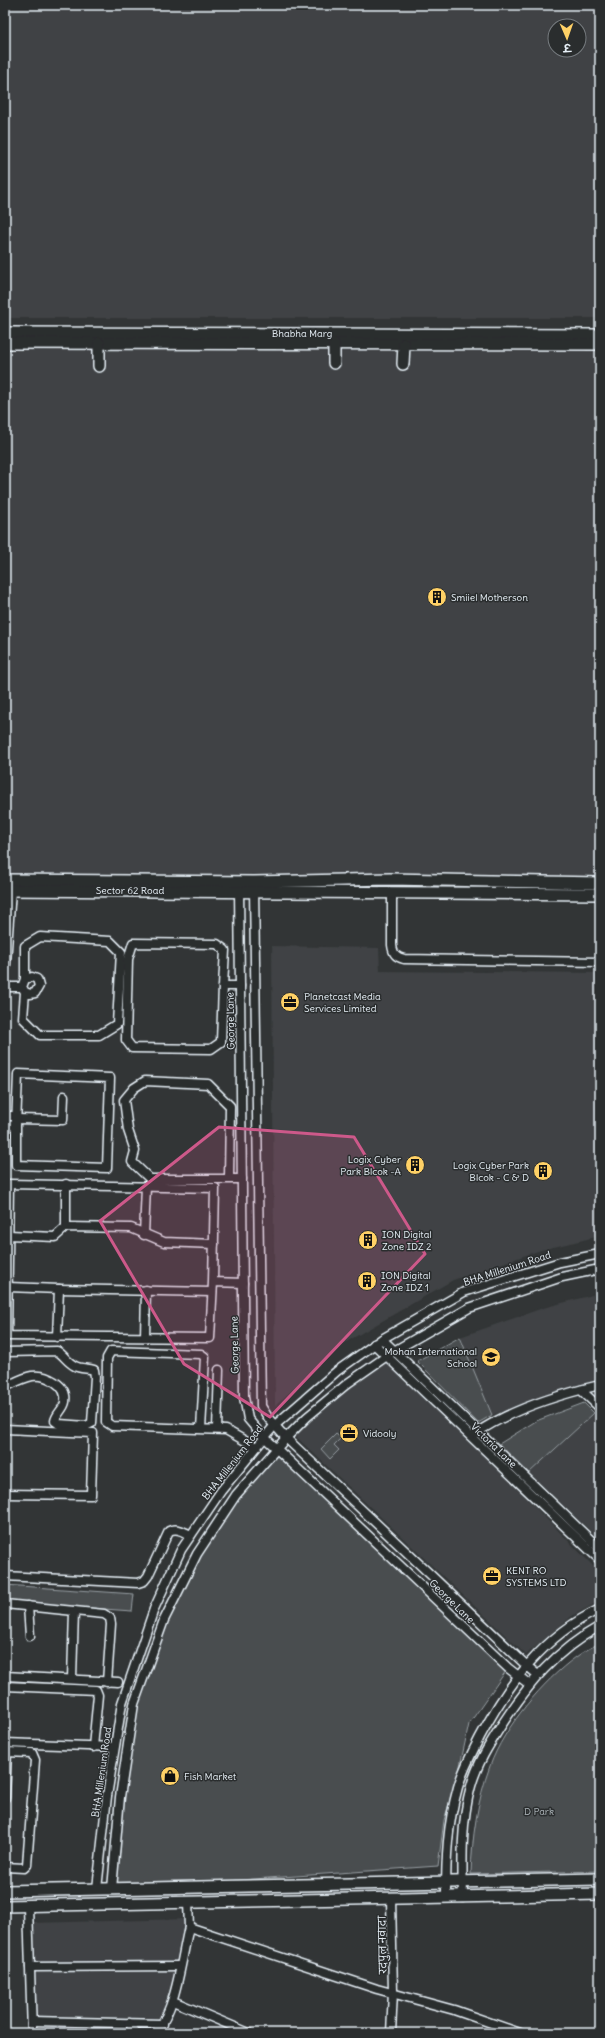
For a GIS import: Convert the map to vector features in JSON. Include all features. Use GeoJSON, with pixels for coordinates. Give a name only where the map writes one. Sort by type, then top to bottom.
{"type":"FeatureCollection","features":[{"type":"Feature","properties":{"kind":"street","name":"Bhabha Marg"},"geometry":{"type":"LineString","coordinates":[[5,333],[600,335]]}},
{"type":"Feature","properties":{"kind":"street","name":"Bhabha Marg"},"geometry":{"type":"LineString","coordinates":[[5,343],[600,344]]}},
{"type":"Feature","properties":{"kind":"street"},"geometry":{"type":"LineString","coordinates":[[99,343],[99,366]]}},
{"type":"Feature","properties":{"kind":"street"},"geometry":{"type":"LineString","coordinates":[[334,344],[334,363]]}},
{"type":"Feature","properties":{"kind":"street"},"geometry":{"type":"LineString","coordinates":[[403,364],[404,344]]}},
{"type":"Feature","properties":{"kind":"street"},"geometry":{"type":"LineString","coordinates":[[254,887],[390,879],[600,883]]}},
{"type":"Feature","properties":{"kind":"street"},"geometry":{"type":"LineString","coordinates":[[5,978],[7,886]]}},
{"type":"Feature","properties":{"kind":"street","name":"Sector 62 Road"},"geometry":{"type":"LineString","coordinates":[[7,886],[254,887]]}},
{"type":"Feature","properties":{"kind":"street","name":"George Lane"},"geometry":{"type":"LineString","coordinates":[[239,887],[244,1397],[248,1419],[264,1437],[508,1668],[530,1685]]}},
{"type":"Feature","properties":{"kind":"street"},"geometry":{"type":"LineString","coordinates":[[254,887],[392,893],[600,894]]}},
{"type":"Feature","properties":{"kind":"street","name":"George Lane"},"geometry":{"type":"LineString","coordinates":[[254,887],[261,1406],[274,1426],[286,1438],[538,1675]]}},
{"type":"Feature","properties":{"kind":"street"},"geometry":{"type":"LineString","coordinates":[[392,893],[392,946],[393,952],[397,957],[404,959],[600,962]]}},
{"type":"Feature","properties":{"kind":"street"},"geometry":{"type":"LineString","coordinates":[[40,937],[110,941],[121,952],[117,1024],[99,1035],[40,1035],[23,1018],[24,986],[25,946],[40,937]]}},
{"type":"Feature","properties":{"kind":"street"},"geometry":{"type":"LineString","coordinates":[[133,943],[217,944],[225,950],[223,986],[221,1042],[211,1049],[132,1048],[126,1040],[128,959],[133,943]]}},
{"type":"Feature","properties":{"kind":"street"},"geometry":{"type":"LineString","coordinates":[[5,987],[24,986]]}},
{"type":"Feature","properties":{"kind":"street"},"geometry":{"type":"LineString","coordinates":[[223,986],[240,986]]}},
{"type":"Feature","properties":{"kind":"street"},"geometry":{"type":"LineString","coordinates":[[18,1074],[110,1078],[107,1168],[16,1165],[16,1120],[18,1074]]}},
{"type":"Feature","properties":{"kind":"street"},"geometry":{"type":"LineString","coordinates":[[229,1179],[230,1106],[212,1086],[208,1084],[145,1081],[134,1088],[124,1100],[128,1130],[135,1151],[132,1162],[140,1172],[150,1179],[229,1179],[242,1179]]}},
{"type":"Feature","properties":{"kind":"street"},"geometry":{"type":"LineString","coordinates":[[5,1116],[16,1120],[63,1120],[64,1096]]}},
{"type":"Feature","properties":{"kind":"street"},"geometry":{"type":"LineString","coordinates":[[5,1125],[16,1120]]}},
{"type":"Feature","properties":{"kind":"street"},"geometry":{"type":"LineString","coordinates":[[10,1184],[66,1184],[215,1188],[210,1338],[7,1336],[10,1184]]}},
{"type":"Feature","properties":{"kind":"street"},"geometry":{"type":"LineString","coordinates":[[66,1184],[66,1227]]}},
{"type":"Feature","properties":{"kind":"street"},"geometry":{"type":"LineString","coordinates":[[144,1235],[146,1186]]}},
{"type":"Feature","properties":{"kind":"street"},"geometry":{"type":"LineString","coordinates":[[9,1235],[55,1237],[66,1227],[131,1228],[144,1235],[164,1242],[214,1244]]}},
{"type":"Feature","properties":{"kind":"street","name":"BHA Millenium Road"},"geometry":{"type":"LineString","coordinates":[[97,1890],[107,1796],[122,1703],[154,1609],[181,1550],[220,1490],[274,1426],[337,1371],[382,1338],[464,1292],[560,1262],[600,1254]]}},
{"type":"Feature","properties":{"kind":"street"},"geometry":{"type":"LineString","coordinates":[[112,1889],[120,1797],[134,1704],[164,1620],[197,1554],[236,1495],[286,1438],[348,1383],[394,1351],[469,1308],[562,1277],[600,1268]]}},
{"type":"Feature","properties":{"kind":"street"},"geometry":{"type":"LineString","coordinates":[[213,1282],[243,1282]]}},
{"type":"Feature","properties":{"kind":"street"},"geometry":{"type":"LineString","coordinates":[[8,1287],[59,1290],[212,1292]]}},
{"type":"Feature","properties":{"kind":"street"},"geometry":{"type":"LineString","coordinates":[[57,1337],[59,1290]]}},
{"type":"Feature","properties":{"kind":"street"},"geometry":{"type":"LineString","coordinates":[[145,1338],[146,1290]]}},
{"type":"Feature","properties":{"kind":"street","name":"Victoria Lane"},"geometry":{"type":"LineString","coordinates":[[382,1338],[600,1549]]}},
{"type":"Feature","properties":{"kind":"street","name":"Victoria Lane"},"geometry":{"type":"LineString","coordinates":[[374,1344],[600,1560]]}},
{"type":"Feature","properties":{"kind":"street"},"geometry":{"type":"LineString","coordinates":[[5,1352],[57,1351],[64,1355],[70,1363],[76,1367],[94,1370],[95,1377],[92,1423],[86,1426],[59,1424],[56,1421],[56,1416],[65,1403],[64,1391],[56,1383],[46,1378],[33,1376],[5,1387]]}},
{"type":"Feature","properties":{"kind":"street"},"geometry":{"type":"LineString","coordinates":[[201,1429],[204,1357],[201,1354],[111,1351],[107,1358],[106,1422],[112,1426],[226,1430],[256,1447]]}},
{"type":"Feature","properties":{"kind":"street"},"geometry":{"type":"LineString","coordinates":[[217,1429],[219,1370]]}},
{"type":"Feature","properties":{"kind":"street"},"geometry":{"type":"LineString","coordinates":[[470,1436],[490,1424],[523,1410],[600,1385]]}},
{"type":"Feature","properties":{"kind":"street"},"geometry":{"type":"LineString","coordinates":[[581,1390],[600,1408]]}},
{"type":"Feature","properties":{"kind":"street"},"geometry":{"type":"LineString","coordinates":[[5,1429],[93,1433],[92,1495],[5,1494]]}},
{"type":"Feature","properties":{"kind":"street"},"geometry":{"type":"LineString","coordinates":[[5,1576],[138,1583],[144,1581],[148,1576],[169,1531],[173,1529],[178,1530],[191,1536]]}},
{"type":"Feature","properties":{"kind":"street"},"geometry":{"type":"LineString","coordinates":[[5,1604],[104,1614],[110,1618],[108,1682]]}},
{"type":"Feature","properties":{"kind":"street"},"geometry":{"type":"LineString","coordinates":[[28,1606],[30,1636]]}},
{"type":"Feature","properties":{"kind":"street"},"geometry":{"type":"LineString","coordinates":[[446,1898],[446,1850],[450,1823],[464,1771],[486,1726],[511,1685],[537,1653],[555,1637],[579,1620],[600,1609]]}},
{"type":"Feature","properties":{"kind":"street"},"geometry":{"type":"LineString","coordinates":[[72,1679],[74,1611]]}},
{"type":"Feature","properties":{"kind":"street"},"geometry":{"type":"LineString","coordinates":[[463,1898],[464,1824],[472,1785],[482,1758],[538,1675],[577,1639],[600,1626]]}},
{"type":"Feature","properties":{"kind":"street"},"geometry":{"type":"LineString","coordinates":[[5,1676],[118,1682]]}},
{"type":"Feature","properties":{"kind":"street"},"geometry":{"type":"LineString","coordinates":[[5,1686],[96,1690],[98,1696],[93,1747]]}},
{"type":"Feature","properties":{"kind":"street"},"geometry":{"type":"LineString","coordinates":[[5,1743],[114,1747]]}},
{"type":"Feature","properties":{"kind":"street"},"geometry":{"type":"LineString","coordinates":[[5,1798],[6,1752],[32,1753],[35,1760],[27,1865],[24,1868],[5,1867]]}},
{"type":"Feature","properties":{"kind":"street"},"geometry":{"type":"LineString","coordinates":[[5,1892],[600,1879]]}},
{"type":"Feature","properties":{"kind":"street"},"geometry":{"type":"LineString","coordinates":[[5,1906],[391,1898],[463,1898],[600,1894]]}},
{"type":"Feature","properties":{"kind":"street","name":"रदपुल नवादा"},"geometry":{"type":"LineString","coordinates":[[391,1898],[393,1992],[391,2033]]}},
{"type":"Feature","properties":{"kind":"street"},"geometry":{"type":"LineString","coordinates":[[156,2033],[163,2024],[173,2001],[189,1927],[188,1902]]}},
{"type":"Feature","properties":{"kind":"street"},"geometry":{"type":"LineString","coordinates":[[28,1906],[32,2033]]}},
{"type":"Feature","properties":{"kind":"street"},"geometry":{"type":"LineString","coordinates":[[189,1927],[377,1989],[393,1992],[454,2010],[520,2033]]}},
{"type":"Feature","properties":{"kind":"street"},"geometry":{"type":"LineString","coordinates":[[30,1967],[180,1966]]}},
{"type":"Feature","properties":{"kind":"street"},"geometry":{"type":"LineString","coordinates":[[173,2001],[249,2033]]}},
{"type":"Feature","properties":{"kind":"street"},"geometry":{"type":"LineString","coordinates":[[32,2021],[163,2024]]}},
{"type":"Feature","properties":{"kind":"street"},"geometry":{"type":"LineString","coordinates":[[130,2023],[136,2033]]}},
{"type":"Feature","properties":{"kind":"highlighted area"},"geometry":{"type":"Polygon","coordinates":[[[219,1127],[354,1137],[425,1254],[270,1417],[184,1364],[100,1221],[219,1127]]]}},
{"type":"Feature","properties":{"kind":"shaded area"},"geometry":{"type":"Polygon","coordinates":[[[5,5],[600,5],[600,318],[5,318],[5,5]]]}},
{"type":"Feature","properties":{"kind":"shaded area"},"geometry":{"type":"Polygon","coordinates":[[[5,331],[600,335],[600,886],[5,879],[5,331]]]}},
{"type":"Feature","properties":{"kind":"shaded area"},"geometry":{"type":"Polygon","coordinates":[[[272,946],[379,948],[380,971],[600,973],[600,1236],[541,1250],[453,1280],[341,1345],[275,1406],[272,946]]]}},
{"type":"Feature","properties":{"kind":"shaded area"},"geometry":{"type":"Polygon","coordinates":[[[600,1293],[600,1380],[582,1384],[492,1415],[460,1337],[543,1308],[600,1293]]]}},
{"type":"Feature","properties":{"kind":"shaded area"},"geometry":{"type":"Polygon","coordinates":[[[382,1359],[392,1362],[600,1573],[600,1601],[572,1616],[526,1655],[291,1432],[382,1359]]]}},
{"type":"Feature","properties":{"kind":"shaded area"},"geometry":{"type":"Polygon","coordinates":[[[594,1413],[600,1419],[600,1540],[529,1473],[594,1413]]]}},
{"type":"Feature","properties":{"kind":"shaded area"},"geometry":{"type":"Polygon","coordinates":[[[186,1919],[189,1927],[163,2024],[32,2021],[29,1923],[186,1919]]]}},
{"type":"Feature","properties":{"kind":"green space"},"geometry":{"type":"Polygon","coordinates":[[[460,1337],[492,1415],[478,1423],[417,1361],[460,1337]]]}},
{"type":"Feature","properties":{"kind":"green space"},"geometry":{"type":"Polygon","coordinates":[[[584,1403],[594,1413],[529,1473],[499,1444],[536,1421],[584,1403]]]}},
{"type":"Feature","properties":{"kind":"green space"},"geometry":{"type":"Polygon","coordinates":[[[336,1434],[341,1438],[334,1445],[339,1450],[330,1459],[321,1449],[336,1434]]]}},
{"type":"Feature","properties":{"kind":"green space"},"geometry":{"type":"Polygon","coordinates":[[[277,1448],[508,1668],[469,1724],[458,1775],[444,1820],[438,1866],[112,1889],[121,1792],[138,1695],[157,1641],[191,1565],[230,1504],[277,1448]]]}},
{"type":"Feature","properties":{"kind":"green space"},"geometry":{"type":"Polygon","coordinates":[[[5,1585],[134,1594],[132,1611],[5,1602],[5,1585]]]}},
{"type":"Feature","properties":{"kind":"green space","name":"D Park"},"geometry":{"type":"Polygon","coordinates":[[[600,1643],[600,1871],[471,1874],[474,1833],[479,1806],[485,1779],[496,1751],[515,1721],[538,1692],[563,1667],[585,1651],[600,1643]]]}},
{"type":"Feature","properties":{"kind":"place","name":"Smiiel Motherson"},"geometry":{"type":"Point","coordinates":[437,597]}},
{"type":"Feature","properties":{"kind":"place","name":"Planetcast Media Services Limited"},"geometry":{"type":"Point","coordinates":[290,1002]}},
{"type":"Feature","properties":{"kind":"place","name":"Logix Cyber Park Blcok -A"},"geometry":{"type":"Point","coordinates":[415,1165]}},
{"type":"Feature","properties":{"kind":"place","name":"Logix Cyber Park Blcok - C & D"},"geometry":{"type":"Point","coordinates":[543,1171]}},
{"type":"Feature","properties":{"kind":"place","name":"ION Digital Zone IDZ 2"},"geometry":{"type":"Point","coordinates":[368,1240]}},
{"type":"Feature","properties":{"kind":"place","name":"ION Digital Zone IDZ 1"},"geometry":{"type":"Point","coordinates":[367,1281]}},
{"type":"Feature","properties":{"kind":"place","name":"Mohan International School"},"geometry":{"type":"Point","coordinates":[491,1357]}},
{"type":"Feature","properties":{"kind":"place","name":"Vidooly"},"geometry":{"type":"Point","coordinates":[349,1433]}},
{"type":"Feature","properties":{"kind":"place","name":"KENT RO SYSTEMS LTD"},"geometry":{"type":"Point","coordinates":[492,1576]}},
{"type":"Feature","properties":{"kind":"place","name":"Fish Market"},"geometry":{"type":"Point","coordinates":[170,1776]}}]}
